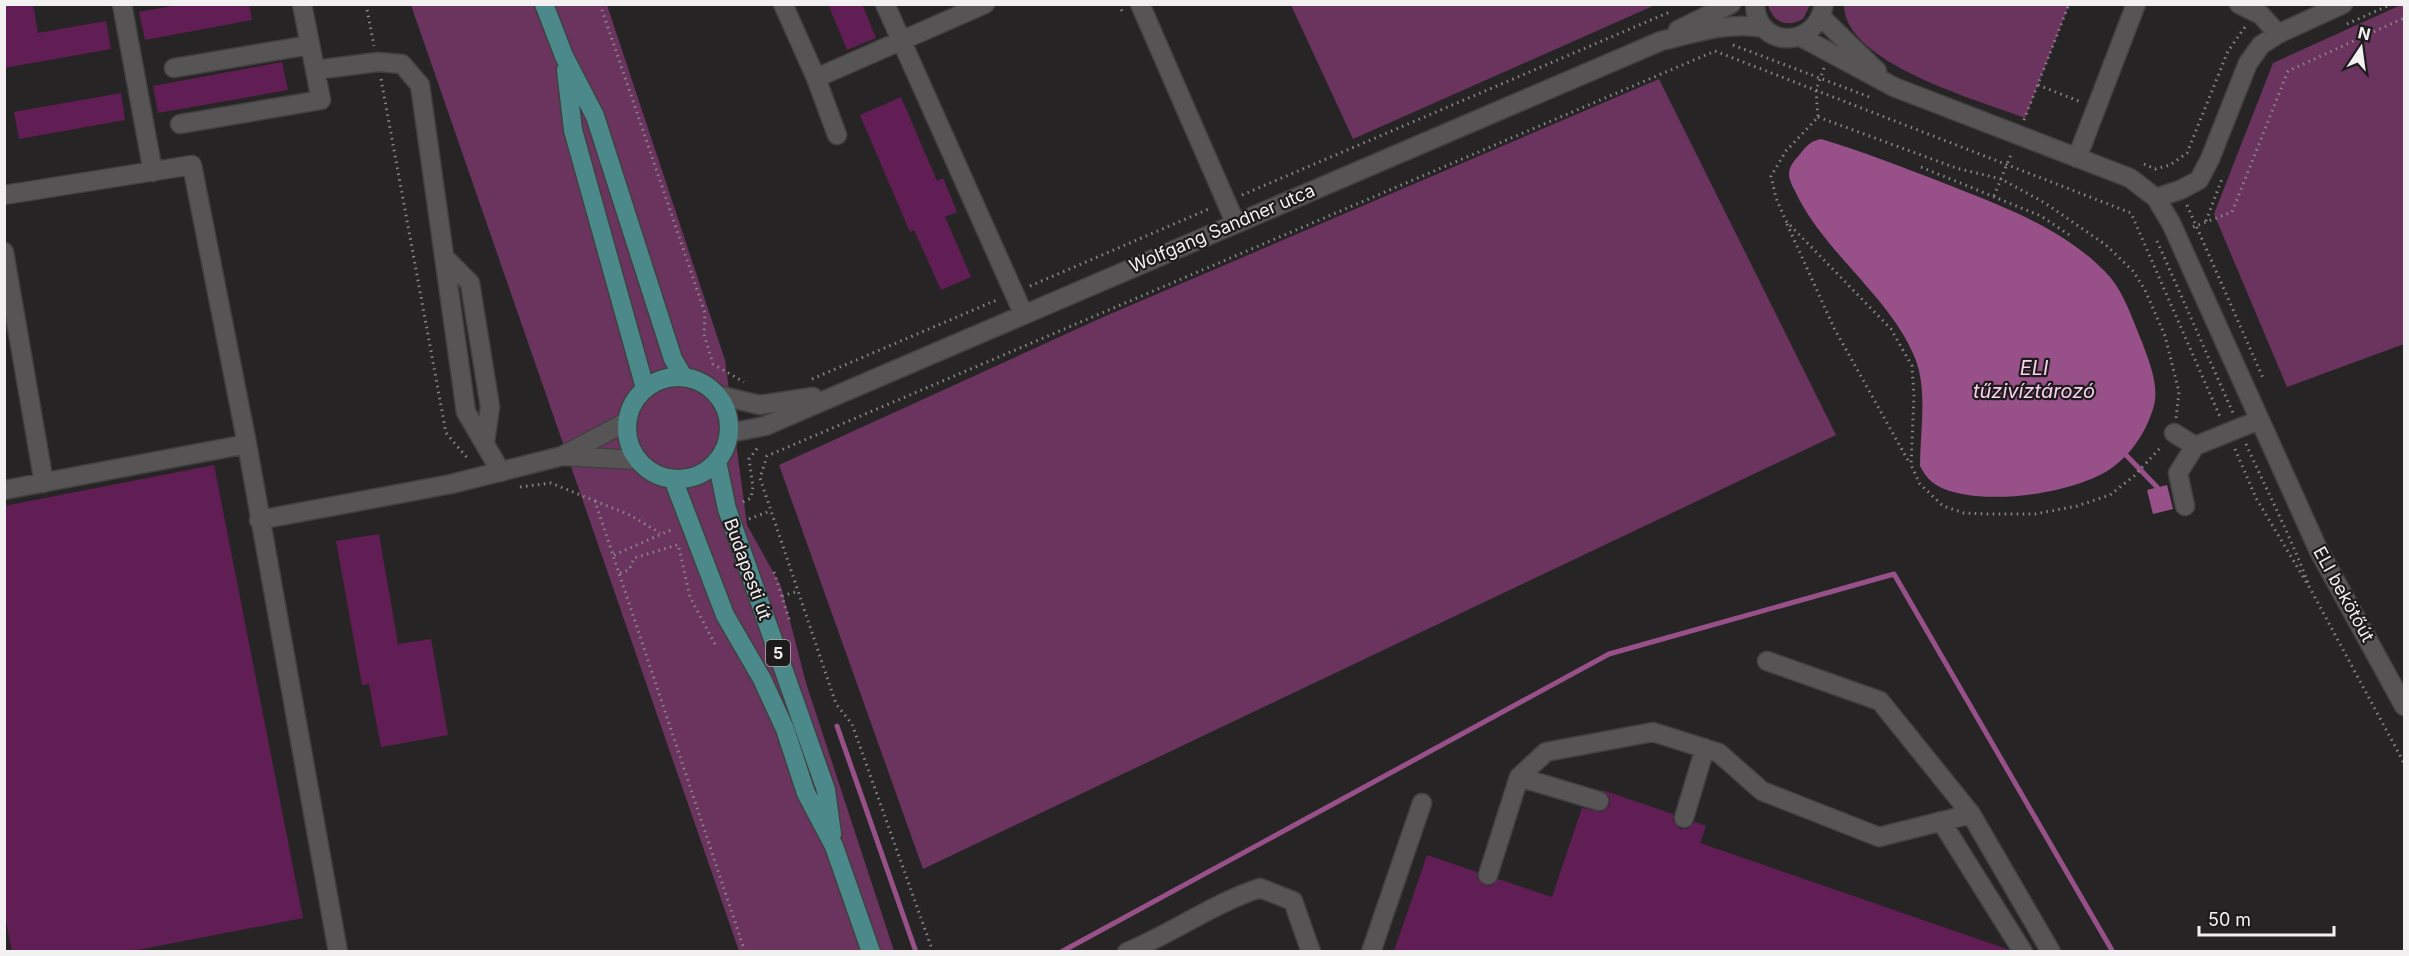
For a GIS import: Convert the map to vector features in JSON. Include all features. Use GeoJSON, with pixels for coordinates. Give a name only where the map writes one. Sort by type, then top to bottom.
{"type":"FeatureCollection","features":[{"type":"Feature","properties":{"kind":"main road"},"geometry":{"type":"LineString","coordinates":[[549,7],[564,56],[595,117],[673,359],[683,376]]}},
{"type":"Feature","properties":{"kind":"main road"},"geometry":{"type":"LineString","coordinates":[[564,56],[573,130],[645,387]]}},
{"type":"Feature","properties":{"kind":"main road"},"geometry":{"type":"LineString","coordinates":[[683,376],[703,382],[718,395],[728,413],[729,433],[726,448],[717,461],[697,476],[673,479],[653,473],[638,460],[628,442],[626,422],[632,403],[645,387],[663,378],[683,376]]}},
{"type":"Feature","properties":{"kind":"main road","name":"Budapesti út"},"geometry":{"type":"LineString","coordinates":[[717,461],[727,510],[826,790],[834,846]]}},
{"type":"Feature","properties":{"kind":"main road","name":"Budapesti út"},"geometry":{"type":"LineString","coordinates":[[673,479],[682,526],[725,615],[762,679],[785,729],[806,793],[834,846],[871,951]]}},
{"type":"Feature","properties":{"kind":"street"},"geometry":{"type":"LineString","coordinates":[[122,4],[153,172]]}},
{"type":"Feature","properties":{"kind":"street"},"geometry":{"type":"LineString","coordinates":[[180,124],[321,100],[302,4]]}},
{"type":"Feature","properties":{"kind":"street"},"geometry":{"type":"LineString","coordinates":[[783,4],[816,78],[837,135]]}},
{"type":"Feature","properties":{"kind":"street"},"geometry":{"type":"LineString","coordinates":[[885,4],[1023,313]]}},
{"type":"Feature","properties":{"kind":"street"},"geometry":{"type":"LineString","coordinates":[[816,78],[985,4]]}},
{"type":"Feature","properties":{"kind":"street"},"geometry":{"type":"LineString","coordinates":[[1140,4],[1235,222]]}},
{"type":"Feature","properties":{"kind":"street"},"geometry":{"type":"LineString","coordinates":[[1660,41],[1684,26],[1731,4]]}},
{"type":"Feature","properties":{"kind":"street"},"geometry":{"type":"LineString","coordinates":[[1755,4],[1758,19],[1764,28]]}},
{"type":"Feature","properties":{"kind":"street"},"geometry":{"type":"LineString","coordinates":[[2077,158],[2136,4]]}},
{"type":"Feature","properties":{"kind":"street"},"geometry":{"type":"LineString","coordinates":[[2238,4],[2261,15],[2278,34]]}},
{"type":"Feature","properties":{"kind":"street"},"geometry":{"type":"LineString","coordinates":[[1660,41],[1731,26],[1749,25],[1764,28],[1781,38],[1801,37],[1894,87],[2015,143],[2077,158],[2130,178],[2156,198],[2180,190],[2199,180],[2210,159],[2248,63],[2261,45],[2278,34],[2343,4]]}},
{"type":"Feature","properties":{"kind":"street"},"geometry":{"type":"LineString","coordinates":[[1801,37],[1816,26],[1822,11],[1894,87]]}},
{"type":"Feature","properties":{"kind":"street","name":"Wolfgang Sandner utca"},"geometry":{"type":"LineString","coordinates":[[729,433],[765,426],[832,395],[1660,41]]}},
{"type":"Feature","properties":{"kind":"street"},"geometry":{"type":"LineString","coordinates":[[174,68],[310,45]]}},
{"type":"Feature","properties":{"kind":"street"},"geometry":{"type":"LineString","coordinates":[[315,70],[378,62],[402,64],[420,85],[466,412],[501,472]]}},
{"type":"Feature","properties":{"kind":"street"},"geometry":{"type":"LineString","coordinates":[[4,195],[192,165],[248,444],[259,520],[338,951]]}},
{"type":"Feature","properties":{"kind":"street","name":"ELI bekötőút"},"geometry":{"type":"LineString","coordinates":[[2156,198],[2174,229],[2318,549],[2404,706]]}},
{"type":"Feature","properties":{"kind":"street"},"geometry":{"type":"LineString","coordinates":[[4,252],[44,483]]}},
{"type":"Feature","properties":{"kind":"street"},"geometry":{"type":"LineString","coordinates":[[444,257],[470,283],[490,407],[485,442]]}},
{"type":"Feature","properties":{"kind":"street","name":"Wolfgang Sandner utca"},"geometry":{"type":"LineString","coordinates":[[718,395],[760,405],[832,395]]}},
{"type":"Feature","properties":{"kind":"street"},"geometry":{"type":"LineString","coordinates":[[2185,506],[2178,473],[2195,446],[2259,420]]}},
{"type":"Feature","properties":{"kind":"street"},"geometry":{"type":"LineString","coordinates":[[259,520],[451,484],[562,456],[626,422]]}},
{"type":"Feature","properties":{"kind":"street"},"geometry":{"type":"LineString","coordinates":[[2174,433],[2195,446]]}},
{"type":"Feature","properties":{"kind":"street"},"geometry":{"type":"LineString","coordinates":[[4,490],[248,444]]}},
{"type":"Feature","properties":{"kind":"street"},"geometry":{"type":"LineString","coordinates":[[562,456],[638,460]]}},
{"type":"Feature","properties":{"kind":"street"},"geometry":{"type":"LineString","coordinates":[[1767,661],[1880,701],[1971,814],[2051,951]]}},
{"type":"Feature","properties":{"kind":"street"},"geometry":{"type":"LineString","coordinates":[[1488,875],[1519,777],[1546,752],[1653,732],[1719,753],[1762,791],[1879,837],[1971,814]]}},
{"type":"Feature","properties":{"kind":"street"},"geometry":{"type":"LineString","coordinates":[[1684,818],[1705,748]]}},
{"type":"Feature","properties":{"kind":"street"},"geometry":{"type":"LineString","coordinates":[[1519,777],[1599,801]]}},
{"type":"Feature","properties":{"kind":"street"},"geometry":{"type":"LineString","coordinates":[[1371,951],[1422,803]]}},
{"type":"Feature","properties":{"kind":"street"},"geometry":{"type":"LineString","coordinates":[[1941,821],[2023,951]]}},
{"type":"Feature","properties":{"kind":"street"},"geometry":{"type":"LineString","coordinates":[[1126,951],[1163,937],[1225,900],[1260,888],[1293,901],[1311,951]]}},
{"type":"Feature","properties":{"kind":"path"},"geometry":{"type":"LineString","coordinates":[[600,4],[705,313],[704,334],[713,364],[751,386]]}},
{"type":"Feature","properties":{"kind":"path"},"geometry":{"type":"LineString","coordinates":[[1994,196],[2070,4]]}},
{"type":"Feature","properties":{"kind":"path"},"geometry":{"type":"LineString","coordinates":[[2338,28],[2392,4]]}},
{"type":"Feature","properties":{"kind":"path"},"geometry":{"type":"LineString","coordinates":[[2226,168],[2206,221],[2232,212],[2288,71],[2404,18]]}},
{"type":"Feature","properties":{"kind":"path"},"geometry":{"type":"LineString","coordinates":[[1729,43],[1874,98]]}},
{"type":"Feature","properties":{"kind":"path"},"geometry":{"type":"LineString","coordinates":[[933,951],[852,724],[836,704],[770,511],[760,478],[767,456],[1715,51],[2131,213],[2233,430],[2289,531],[2311,590]]}},
{"type":"Feature","properties":{"kind":"path"},"geometry":{"type":"LineString","coordinates":[[1818,117],[1956,168],[2001,179],[2046,203],[2097,239],[2133,271],[2145,290],[2165,336],[2179,392],[2174,433],[2134,476],[2110,495],[2077,506],[2035,514],[1964,513],[1943,506],[1920,484],[1834,328],[1776,198],[1771,176],[1786,151],[1818,117],[1816,90],[1821,77]]}},
{"type":"Feature","properties":{"kind":"path"},"geometry":{"type":"LineString","coordinates":[[2038,85],[2096,109]]}},
{"type":"Feature","properties":{"kind":"path"},"geometry":{"type":"LineString","coordinates":[[2001,148],[2015,143]]}},
{"type":"Feature","properties":{"kind":"path"},"geometry":{"type":"LineString","coordinates":[[2015,143],[2022,156]]}},
{"type":"Feature","properties":{"kind":"path"},"geometry":{"type":"LineString","coordinates":[[2170,165],[2263,379]]}},
{"type":"Feature","properties":{"kind":"path"},"geometry":{"type":"LineString","coordinates":[[1921,167],[2041,216],[2071,236]]}},
{"type":"Feature","properties":{"kind":"path"},"geometry":{"type":"LineString","coordinates":[[1786,222],[1891,329],[1912,366],[1914,396],[1911,465]]}},
{"type":"Feature","properties":{"kind":"path"},"geometry":{"type":"LineString","coordinates":[[2155,235],[2233,430],[2256,498],[2311,590],[2404,763]]}},
{"type":"Feature","properties":{"kind":"path"},"geometry":{"type":"LineString","coordinates":[[727,510],[751,498],[753,487],[749,459],[757,447],[764,444]]}},
{"type":"Feature","properties":{"kind":"path"},"geometry":{"type":"LineString","coordinates":[[595,501],[630,515],[661,534]]}},
{"type":"Feature","properties":{"kind":"path"},"geometry":{"type":"LineString","coordinates":[[748,519],[770,511]]}},
{"type":"Feature","properties":{"kind":"path"},"geometry":{"type":"LineString","coordinates":[[716,646],[690,597],[680,544],[682,526],[661,534],[647,543],[614,555],[745,951]]}},
{"type":"Feature","properties":{"kind":"path"},"geometry":{"type":"LineString","coordinates":[[620,573],[629,570],[634,558],[680,544]]}},
{"type":"Feature","properties":{"kind":"path"},"geometry":{"type":"LineString","coordinates":[[774,572],[790,622]]}},
{"type":"Feature","properties":{"kind":"path"},"geometry":{"type":"LineString","coordinates":[[782,596],[799,591]]}},
{"type":"Feature","properties":{"kind":"shaded area"},"geometry":{"type":"Polygon","coordinates":[[[1768,4],[1810,5],[1803,19],[1786,23],[1773,16],[1768,4]]]}},
{"type":"Feature","properties":{"kind":"shaded area"},"geometry":{"type":"Polygon","coordinates":[[[1844,4],[2069,5],[2025,118],[1947,90],[1889,61],[1865,44],[1850,25],[1844,4]]]}},
{"type":"Feature","properties":{"kind":"shaded area"},"geometry":{"type":"Polygon","coordinates":[[[411,5],[607,5],[725,360],[747,525],[781,586],[806,683],[894,951],[739,951],[411,5]]]}},
{"type":"Feature","properties":{"kind":"shaded area"},"geometry":{"type":"Polygon","coordinates":[[[1291,5],[1655,5],[1353,139],[1291,5]]]}},
{"type":"Feature","properties":{"kind":"shaded area"},"geometry":{"type":"Polygon","coordinates":[[[2404,5],[2404,344],[2287,387],[2214,214],[2273,63],[2404,5]]]}},
{"type":"Feature","properties":{"kind":"shaded area"},"geometry":{"type":"Polygon","coordinates":[[[1659,79],[1836,435],[923,869],[779,465],[1101,318],[1659,79]]]}},
{"type":"Feature","properties":{"kind":"water","name":"ELI tűzivíztározó"},"geometry":{"type":"Polygon","coordinates":[[[1821,139],[1912,171],[2032,220],[2073,245],[2110,277],[2132,317],[2148,359],[2155,386],[2152,412],[2145,428],[2137,443],[2120,462],[2097,476],[2076,484],[2027,495],[2002,497],[1956,493],[1930,480],[1920,466],[1922,397],[1915,358],[1905,337],[1891,317],[1812,220],[1790,180],[1789,171],[1794,161],[1809,144],[1821,139]]]}},
{"type":"Feature","properties":{"kind":"water"},"geometry":{"type":"Polygon","coordinates":[[[2167,485],[2173,509],[2153,514],[2147,490],[2167,485]]]}},
{"type":"Feature","properties":{"kind":"building"},"geometry":{"type":"Polygon","coordinates":[[[4,4],[33,4],[38,33],[106,21],[111,49],[4,68],[4,4]]]}},
{"type":"Feature","properties":{"kind":"building"},"geometry":{"type":"Polygon","coordinates":[[[183,4],[249,4],[252,20],[145,40],[139,12],[183,4]]]}},
{"type":"Feature","properties":{"kind":"building"},"geometry":{"type":"Polygon","coordinates":[[[828,4],[862,4],[876,38],[847,50],[828,4]]]}},
{"type":"Feature","properties":{"kind":"building"},"geometry":{"type":"Polygon","coordinates":[[[282,62],[288,90],[158,113],[153,86],[282,62]]]}},
{"type":"Feature","properties":{"kind":"building"},"geometry":{"type":"Polygon","coordinates":[[[121,93],[125,120],[19,139],[14,112],[121,93]]]}},
{"type":"Feature","properties":{"kind":"building"},"geometry":{"type":"Polygon","coordinates":[[[901,97],[937,181],[943,178],[957,212],[945,217],[971,277],[941,290],[914,230],[910,232],[860,115],[901,97]]]}},
{"type":"Feature","properties":{"kind":"building"},"geometry":{"type":"Polygon","coordinates":[[[214,465],[303,918],[132,951],[12,951],[4,911],[4,506],[214,465]]]}},
{"type":"Feature","properties":{"kind":"building"},"geometry":{"type":"Polygon","coordinates":[[[379,534],[398,644],[431,639],[448,735],[381,747],[369,684],[362,685],[336,541],[379,534]]]}},
{"type":"Feature","properties":{"kind":"building"},"geometry":{"type":"Polygon","coordinates":[[[1602,790],[1673,814],[1673,821],[1680,829],[1687,829],[1695,822],[1706,826],[1700,843],[2007,949],[2007,951],[1394,951],[1427,855],[1477,872],[1477,878],[1484,885],[1491,886],[1498,879],[1552,897],[1582,808],[1601,812],[1610,805],[1610,798],[1602,790]]]}},
{"type":"Feature","properties":{"kind":"waterway"},"geometry":{"type":"LineString","coordinates":[[2126,455],[2157,487]]}},
{"type":"Feature","properties":{"kind":"waterway"},"geometry":{"type":"LineString","coordinates":[[1061,952],[1609,654],[1894,574],[2113,952]]}},
{"type":"Feature","properties":{"kind":"waterway"},"geometry":{"type":"LineString","coordinates":[[837,726],[916,952]]}}]}
